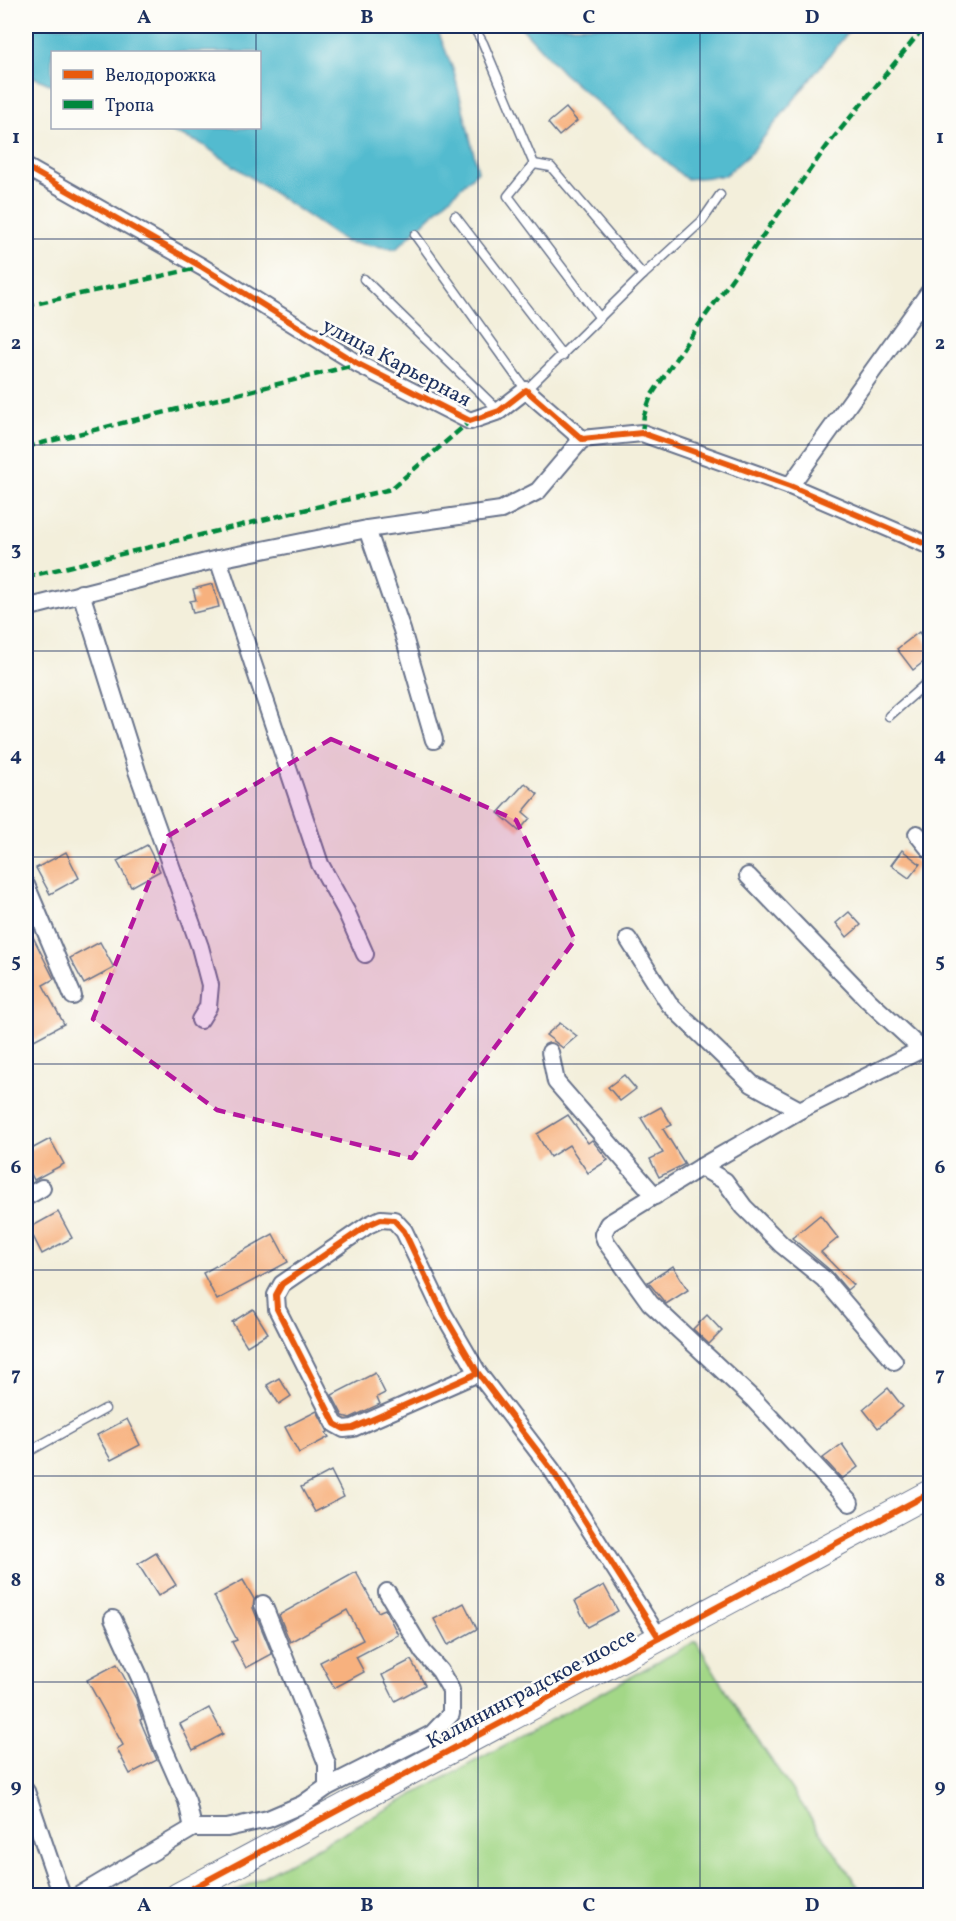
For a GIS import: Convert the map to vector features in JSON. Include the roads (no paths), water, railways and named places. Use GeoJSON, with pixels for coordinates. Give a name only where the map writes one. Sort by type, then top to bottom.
{"type":"FeatureCollection","features":[{"type":"Feature","properties":{"kind":"main road","name":"Калининградское шоссе"},"geometry":{"type":"LineString","coordinates":[[178,1896],[930,1493]]}},
{"type":"Feature","properties":{"kind":"street","name":"улица Карьерная"},"geometry":{"type":"LineString","coordinates":[[26,167],[202,267],[358,364],[470,421],[499,411],[526,390]]}},
{"type":"Feature","properties":{"kind":"street"},"geometry":{"type":"LineString","coordinates":[[790,486],[930,291]]}},
{"type":"Feature","properties":{"kind":"street"},"geometry":{"type":"LineString","coordinates":[[526,390],[582,439]]}},
{"type":"Feature","properties":{"kind":"street"},"geometry":{"type":"LineString","coordinates":[[26,608],[218,559],[367,530],[501,510],[538,491],[582,439],[642,433],[790,486],[930,546]]}},
{"type":"Feature","properties":{"kind":"street"},"geometry":{"type":"LineString","coordinates":[[367,530],[402,630],[434,740]]}},
{"type":"Feature","properties":{"kind":"street"},"geometry":{"type":"LineString","coordinates":[[218,559],[320,864],[346,911],[364,954]]}},
{"type":"Feature","properties":{"kind":"street"},"geometry":{"type":"LineString","coordinates":[[81,593],[137,771],[200,947],[210,985],[208,1007],[200,1020]]}},
{"type":"Feature","properties":{"kind":"street"},"geometry":{"type":"LineString","coordinates":[[917,834],[930,850]]}},
{"type":"Feature","properties":{"kind":"street"},"geometry":{"type":"LineString","coordinates":[[748,876],[868,1000],[926,1047],[801,1110],[701,1167],[608,1224],[603,1234],[606,1242],[650,1303],[754,1400],[850,1503]]}},
{"type":"Feature","properties":{"kind":"street"},"geometry":{"type":"LineString","coordinates":[[26,885],[73,996]]}},
{"type":"Feature","properties":{"kind":"street"},"geometry":{"type":"LineString","coordinates":[[628,939],[669,1004],[752,1084],[801,1110]]}},
{"type":"Feature","properties":{"kind":"street"},"geometry":{"type":"LineString","coordinates":[[550,1052],[556,1082],[655,1196]]}},
{"type":"Feature","properties":{"kind":"street"},"geometry":{"type":"LineString","coordinates":[[701,1167],[725,1181],[782,1245],[824,1280],[894,1361]]}},
{"type":"Feature","properties":{"kind":"street"},"geometry":{"type":"LineString","coordinates":[[26,1197],[42,1188]]}},
{"type":"Feature","properties":{"kind":"street"},"geometry":{"type":"LineString","coordinates":[[478,1373],[353,1428],[344,1429],[335,1424],[277,1309],[276,1295],[282,1284],[368,1225],[381,1219],[394,1220],[404,1230],[443,1313],[478,1373],[552,1470],[659,1638]]}},
{"type":"Feature","properties":{"kind":"street"},"geometry":{"type":"LineString","coordinates":[[78,1896],[193,1828],[227,1828],[268,1819],[303,1804],[327,1787],[432,1734],[451,1714],[451,1690],[440,1671],[423,1652],[387,1592]]}},
{"type":"Feature","properties":{"kind":"street"},"geometry":{"type":"LineString","coordinates":[[263,1604],[327,1764],[327,1787]]}},
{"type":"Feature","properties":{"kind":"street"},"geometry":{"type":"LineString","coordinates":[[113,1619],[140,1678],[160,1742],[187,1801],[193,1828]]}},
{"type":"Feature","properties":{"kind":"street"},"geometry":{"type":"LineString","coordinates":[[26,1791],[62,1896]]}},
{"type":"Feature","properties":{"kind":"lane"},"geometry":{"type":"LineString","coordinates":[[472,26],[483,43],[534,164]]}},
{"type":"Feature","properties":{"kind":"lane"},"geometry":{"type":"LineString","coordinates":[[534,164],[551,167],[643,275]]}},
{"type":"Feature","properties":{"kind":"lane"},"geometry":{"type":"LineString","coordinates":[[534,164],[508,196],[600,318]]}},
{"type":"Feature","properties":{"kind":"lane"},"geometry":{"type":"LineString","coordinates":[[415,235],[526,390],[643,275],[702,221],[720,195]]}},
{"type":"Feature","properties":{"kind":"lane"},"geometry":{"type":"LineString","coordinates":[[455,216],[562,356]]}},
{"type":"Feature","properties":{"kind":"lane"},"geometry":{"type":"LineString","coordinates":[[364,279],[499,411]]}},
{"type":"Feature","properties":{"kind":"lane"},"geometry":{"type":"LineString","coordinates":[[890,716],[930,680]]}},
{"type":"Feature","properties":{"kind":"lane"},"geometry":{"type":"LineString","coordinates":[[26,1453],[105,1408]]}},
{"type":"Feature","properties":{"kind":"water"},"geometry":{"type":"Polygon","coordinates":[[[26,26],[436,26],[454,72],[478,171],[396,249],[346,242],[200,143],[164,129],[261,129],[261,51],[51,51],[51,85],[26,74],[26,26]]]}},
{"type":"Feature","properties":{"kind":"water"},"geometry":{"type":"Polygon","coordinates":[[[520,26],[853,26],[752,152],[724,176],[686,179],[563,73],[520,26]]]}}]}
